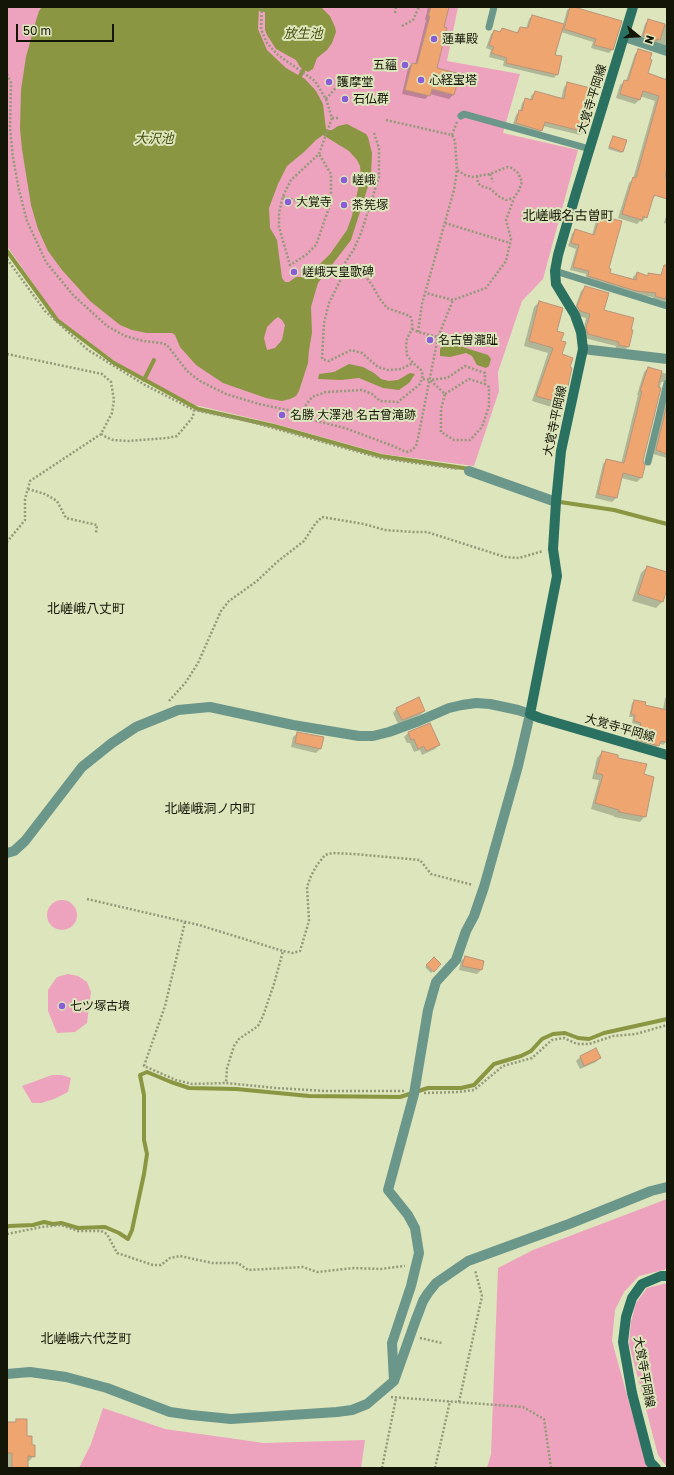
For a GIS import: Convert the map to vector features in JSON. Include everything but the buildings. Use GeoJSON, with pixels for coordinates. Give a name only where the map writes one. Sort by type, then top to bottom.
{"type":"FeatureCollection","features":[{"type":"Feature","properties":{"kind":"main road","name":"大覚寺平岡線"},"geometry":{"type":"LineString","coordinates":[[633,7],[563,239],[555,271],[556,284],[575,316],[581,332],[583,349],[561,451],[553,549],[557,576],[530,714],[667,755]]}},
{"type":"Feature","properties":{"kind":"main road","name":"大覚寺平岡線"},"geometry":{"type":"LineString","coordinates":[[656,1468],[650,1462],[632,1393],[623,1342],[626,1317],[632,1298],[642,1284],[661,1276],[667,1276]]}},
{"type":"Feature","properties":{"kind":"street"},"geometry":{"type":"LineString","coordinates":[[625,37],[667,51]]}},
{"type":"Feature","properties":{"kind":"street"},"geometry":{"type":"LineString","coordinates":[[583,349],[667,359]]}},
{"type":"Feature","properties":{"kind":"street"},"geometry":{"type":"LineString","coordinates":[[469,471],[556,502]]}},
{"type":"Feature","properties":{"kind":"street"},"geometry":{"type":"LineString","coordinates":[[7,853],[14,851],[25,841],[82,767],[112,743],[136,727],[178,710],[210,707],[293,725],[359,736],[373,736],[389,732],[462,704],[490,704],[530,714],[518,766],[484,887],[474,916],[466,931],[456,960],[436,982],[428,1010],[414,1092],[388,1190],[408,1215],[415,1228],[419,1253],[411,1286],[392,1343],[394,1381]]}},
{"type":"Feature","properties":{"kind":"street"},"geometry":{"type":"LineString","coordinates":[[7,1374],[30,1372],[66,1377],[107,1388],[170,1412],[191,1415],[231,1419],[352,1410],[367,1404],[394,1381],[423,1301],[436,1283],[472,1260],[569,1224],[651,1191],[667,1187]]}},
{"type":"Feature","properties":{"kind":"lane"},"geometry":{"type":"LineString","coordinates":[[489,27],[494,7]]}},
{"type":"Feature","properties":{"kind":"lane"},"geometry":{"type":"LineString","coordinates":[[461,116],[464,114],[590,149]]}},
{"type":"Feature","properties":{"kind":"lane"},"geometry":{"type":"LineString","coordinates":[[555,271],[667,306]]}},
{"type":"Feature","properties":{"kind":"lane"},"geometry":{"type":"LineString","coordinates":[[648,462],[667,383]]}},
{"type":"Feature","properties":{"kind":"path"},"geometry":{"type":"LineString","coordinates":[[262,7],[261,29],[267,43],[278,55],[315,81],[326,99],[332,118],[319,154],[291,180],[283,196],[279,213],[279,228],[290,265],[306,255],[316,245],[331,202],[331,174],[319,154]]}},
{"type":"Feature","properties":{"kind":"path"},"geometry":{"type":"LineString","coordinates":[[395,13],[396,7]]}},
{"type":"Feature","properties":{"kind":"path"},"geometry":{"type":"LineString","coordinates":[[402,26],[413,20],[419,7]]}},
{"type":"Feature","properties":{"kind":"path"},"geometry":{"type":"LineString","coordinates":[[7,74],[11,83],[10,128],[13,158],[19,190],[27,221],[46,262],[59,280],[107,326],[126,336],[143,341],[167,345],[187,371],[200,381],[226,394],[259,404],[292,411],[300,417],[345,428],[408,452],[416,446],[438,337],[453,300]]}},
{"type":"Feature","properties":{"kind":"path"},"geometry":{"type":"LineString","coordinates":[[326,99],[340,83]]}},
{"type":"Feature","properties":{"kind":"path"},"geometry":{"type":"LineString","coordinates":[[332,118],[339,118]]}},
{"type":"Feature","properties":{"kind":"path"},"geometry":{"type":"LineString","coordinates":[[386,120],[452,135],[455,141],[457,170],[454,190],[426,293],[418,332]]}},
{"type":"Feature","properties":{"kind":"path"},"geometry":{"type":"LineString","coordinates":[[374,132],[379,148],[379,177],[361,233],[354,249],[343,266],[342,277],[329,303],[324,323],[322,359],[329,361],[351,350],[362,353],[378,368],[388,370],[401,369],[413,363]]}},
{"type":"Feature","properties":{"kind":"path"},"geometry":{"type":"LineString","coordinates":[[426,293],[453,300],[486,288],[506,261],[511,239],[506,220],[522,182],[518,173],[512,168],[507,167],[490,174],[468,176],[457,170]]}},
{"type":"Feature","properties":{"kind":"path"},"geometry":{"type":"LineString","coordinates":[[490,174],[493,182]]}},
{"type":"Feature","properties":{"kind":"path"},"geometry":{"type":"LineString","coordinates":[[477,176],[478,183],[481,186],[491,189],[498,196],[506,200],[514,198]]}},
{"type":"Feature","properties":{"kind":"path"},"geometry":{"type":"LineString","coordinates":[[283,196],[307,205]]}},
{"type":"Feature","properties":{"kind":"path"},"geometry":{"type":"LineString","coordinates":[[445,223],[510,243]]}},
{"type":"Feature","properties":{"kind":"path"},"geometry":{"type":"LineString","coordinates":[[7,259],[45,311],[88,350],[145,384],[194,410],[248,421],[380,458],[469,471]]}},
{"type":"Feature","properties":{"kind":"path"},"geometry":{"type":"LineString","coordinates":[[300,417],[312,397],[326,392],[362,390],[372,394],[380,401],[398,402],[420,384],[422,378],[421,370],[413,363],[407,354],[406,339],[412,329],[412,321],[410,316],[387,308],[363,273],[343,266]]}},
{"type":"Feature","properties":{"kind":"path"},"geometry":{"type":"LineString","coordinates":[[412,329],[438,337]]}},
{"type":"Feature","properties":{"kind":"path"},"geometry":{"type":"LineString","coordinates":[[7,354],[102,374],[108,379],[114,390],[114,406],[112,413],[100,434],[30,481],[25,499],[25,520],[7,542]]}},
{"type":"Feature","properties":{"kind":"path"},"geometry":{"type":"LineString","coordinates":[[422,378],[430,380],[447,378],[465,366],[485,373],[485,384]]}},
{"type":"Feature","properties":{"kind":"path"},"geometry":{"type":"LineString","coordinates":[[469,379],[485,384],[489,387],[489,406],[482,427],[470,440],[454,440],[441,432],[441,409],[445,394],[469,379]]}},
{"type":"Feature","properties":{"kind":"path"},"geometry":{"type":"LineString","coordinates":[[430,380],[445,394]]}},
{"type":"Feature","properties":{"kind":"path"},"geometry":{"type":"LineString","coordinates":[[100,434],[113,440],[128,441],[155,440],[177,436],[193,417],[194,410]]}},
{"type":"Feature","properties":{"kind":"path"},"geometry":{"type":"LineString","coordinates":[[28,489],[45,494],[57,501],[66,518],[97,525],[96,533]]}},
{"type":"Feature","properties":{"kind":"path"},"geometry":{"type":"LineString","coordinates":[[168,703],[186,682],[198,663],[221,611],[229,601],[256,581],[304,540],[322,517],[364,524],[385,530],[427,532],[504,557],[519,558],[553,549]]}},
{"type":"Feature","properties":{"kind":"path"},"geometry":{"type":"LineString","coordinates":[[87,899],[199,925],[293,953],[300,951],[309,921],[308,887],[311,876],[325,855],[354,854],[420,860],[431,874],[484,887]]}},
{"type":"Feature","properties":{"kind":"path"},"geometry":{"type":"LineString","coordinates":[[185,922],[165,1006],[144,1066],[176,1080],[192,1084],[226,1083],[325,1091],[458,1092],[474,1090],[503,1066],[532,1058],[552,1040],[564,1038],[577,1044],[590,1044],[613,1036],[636,1034],[667,1025]]}},
{"type":"Feature","properties":{"kind":"path"},"geometry":{"type":"LineString","coordinates":[[226,1083],[227,1068],[234,1046],[239,1039],[258,1026],[263,1016],[283,951]]}},
{"type":"Feature","properties":{"kind":"path"},"geometry":{"type":"LineString","coordinates":[[7,1234],[61,1225],[78,1231],[101,1231],[107,1234],[117,1253],[153,1265],[162,1265],[170,1258],[180,1256],[212,1263],[238,1263],[248,1270],[303,1267],[317,1272],[354,1268],[381,1269],[407,1266],[415,1268]]}},
{"type":"Feature","properties":{"kind":"path"},"geometry":{"type":"LineString","coordinates":[[459,1402],[482,1296],[472,1260]]}},
{"type":"Feature","properties":{"kind":"path"},"geometry":{"type":"LineString","coordinates":[[410,1336],[442,1343]]}},
{"type":"Feature","properties":{"kind":"path"},"geometry":{"type":"LineString","coordinates":[[377,1396],[523,1407],[544,1419],[551,1468]]}},
{"type":"Feature","properties":{"kind":"path"},"geometry":{"type":"LineString","coordinates":[[382,1468],[396,1398]]}},
{"type":"Feature","properties":{"kind":"path"},"geometry":{"type":"LineString","coordinates":[[435,1468],[450,1401]]}},
{"type":"Feature","properties":{"kind":"shaded area","name":"大覚寺"},"geometry":{"type":"Polygon","coordinates":[[[7,7],[458,7],[447,61],[520,74],[503,133],[578,150],[543,279],[522,301],[498,372],[499,391],[474,466],[383,454],[272,423],[195,405],[124,368],[57,318],[7,246],[7,7]]]}},
{"type":"Feature","properties":{"kind":"shaded area"},"geometry":{"type":"Polygon","coordinates":[[[62,900],[73,904],[77,915],[73,926],[62,930],[51,926],[47,915],[51,904],[62,900]]]}},
{"type":"Feature","properties":{"kind":"shaded area"},"geometry":{"type":"Polygon","coordinates":[[[68,974],[78,976],[87,982],[91,992],[87,1023],[75,1032],[57,1033],[48,1011],[48,990],[57,977],[68,974]]]}},
{"type":"Feature","properties":{"kind":"shaded area"},"geometry":{"type":"Polygon","coordinates":[[[52,1075],[62,1075],[71,1078],[68,1092],[54,1099],[41,1103],[32,1103],[22,1086],[52,1075]]]}},
{"type":"Feature","properties":{"kind":"shaded area"},"geometry":{"type":"Polygon","coordinates":[[[667,1199],[667,1269],[639,1276],[624,1292],[615,1310],[612,1341],[646,1464],[649,1468],[487,1468],[491,1454],[498,1268],[533,1250],[667,1199]]]}},
{"type":"Feature","properties":{"kind":"shaded area"},"geometry":{"type":"Polygon","coordinates":[[[667,1283],[667,1467],[658,1455],[629,1344],[631,1322],[636,1303],[647,1288],[667,1283]]]}},
{"type":"Feature","properties":{"kind":"shaded area"},"geometry":{"type":"Polygon","coordinates":[[[103,1408],[165,1429],[264,1443],[365,1440],[361,1468],[79,1468],[91,1444],[103,1408]]]}},
{"type":"Feature","properties":{"kind":"water","name":"大沢池"},"geometry":{"type":"Polygon","coordinates":[[[42,7],[259,7],[258,29],[267,50],[286,68],[305,79],[316,91],[323,104],[326,129],[332,130],[338,126],[347,124],[366,134],[372,153],[371,176],[351,240],[318,283],[311,307],[312,333],[308,363],[296,396],[282,401],[266,398],[223,383],[196,365],[180,347],[175,335],[172,333],[147,333],[132,330],[120,325],[90,301],[62,270],[48,251],[38,229],[31,205],[20,129],[21,90],[26,57],[39,11],[42,7]],[[323,135],[287,166],[269,208],[270,228],[277,240],[282,278],[285,282],[289,282],[296,277],[307,277],[330,254],[347,230],[352,216],[361,176],[360,166],[349,151],[323,135]],[[278,317],[267,327],[264,338],[267,350],[275,348],[282,340],[285,325],[278,317]]]}},
{"type":"Feature","properties":{"kind":"water","name":"放生池"},"geometry":{"type":"Polygon","coordinates":[[[265,7],[321,7],[330,16],[336,32],[332,43],[327,50],[317,58],[313,69],[308,72],[300,67],[296,60],[276,49],[265,30],[265,7]]]}},
{"type":"Feature","properties":{"kind":"water"},"geometry":{"type":"Polygon","coordinates":[[[445,342],[488,355],[491,359],[489,366],[486,368],[477,365],[472,356],[466,353],[450,357],[440,356],[440,349],[445,342]]]}},
{"type":"Feature","properties":{"kind":"water"},"geometry":{"type":"Polygon","coordinates":[[[349,364],[363,367],[381,379],[389,381],[398,380],[410,373],[415,374],[409,383],[399,390],[383,388],[359,378],[341,380],[318,379],[319,374],[334,372],[349,364]]]}},
{"type":"Feature","properties":{"kind":"waterway"},"geometry":{"type":"LineString","coordinates":[[259,9],[265,10]]}},
{"type":"Feature","properties":{"kind":"waterway"},"geometry":{"type":"LineString","coordinates":[[300,76],[304,69]]}},
{"type":"Feature","properties":{"kind":"waterway"},"geometry":{"type":"LineString","coordinates":[[7,251],[57,320],[114,363],[198,409],[274,426],[381,456],[470,469]]}},
{"type":"Feature","properties":{"kind":"waterway"},"geometry":{"type":"LineString","coordinates":[[144,380],[154,360]]}},
{"type":"Feature","properties":{"kind":"waterway"},"geometry":{"type":"LineString","coordinates":[[560,502],[614,510],[667,524]]}},
{"type":"Feature","properties":{"kind":"waterway"},"geometry":{"type":"LineString","coordinates":[[7,1227],[33,1225],[44,1222],[53,1224],[61,1223],[78,1228],[105,1227],[128,1239],[132,1230],[147,1154],[144,1140],[144,1095],[140,1075],[147,1072],[189,1088],[236,1089],[309,1096],[400,1097],[428,1088],[461,1088],[474,1085],[494,1064],[521,1056],[531,1051],[542,1039],[553,1034],[565,1033],[578,1038],[589,1039],[604,1033],[667,1019]]}},
{"type":"Feature","properties":{"kind":"place","name":"蓮華殿"},"geometry":{"type":"Point","coordinates":[434,39]}},
{"type":"Feature","properties":{"kind":"place","name":"五蘊"},"geometry":{"type":"Point","coordinates":[405,65]}},
{"type":"Feature","properties":{"kind":"place","name":"心経宝塔"},"geometry":{"type":"Point","coordinates":[421,80]}},
{"type":"Feature","properties":{"kind":"place","name":"護摩堂"},"geometry":{"type":"Point","coordinates":[329,82]}},
{"type":"Feature","properties":{"kind":"place","name":"石仏群"},"geometry":{"type":"Point","coordinates":[345,99]}},
{"type":"Feature","properties":{"kind":"place","name":"嵯峨"},"geometry":{"type":"Point","coordinates":[344,180]}},
{"type":"Feature","properties":{"kind":"place","name":"大覚寺"},"geometry":{"type":"Point","coordinates":[288,202]}},
{"type":"Feature","properties":{"kind":"place","name":"茶筅塚"},"geometry":{"type":"Point","coordinates":[344,205]}},
{"type":"Feature","properties":{"kind":"place","name":"嵯峨天皇歌碑"},"geometry":{"type":"Point","coordinates":[294,272]}},
{"type":"Feature","properties":{"kind":"place","name":"名古曽瀧趾"},"geometry":{"type":"Point","coordinates":[430,340]}},
{"type":"Feature","properties":{"kind":"place","name":"名勝 大澤池 名古曾滝跡"},"geometry":{"type":"Point","coordinates":[282,415]}},
{"type":"Feature","properties":{"kind":"place","name":"七ツ塚古墳"},"geometry":{"type":"Point","coordinates":[62,1006]}},
{"type":"Feature","properties":{"kind":"district","name":"北嵯峨名古曽町"},"geometry":{"type":"Point","coordinates":[568,216]}},
{"type":"Feature","properties":{"kind":"district","name":"北嵯峨八丈町"},"geometry":{"type":"Point","coordinates":[86,609]}},
{"type":"Feature","properties":{"kind":"district","name":"北嵯峨洞ノ内町"},"geometry":{"type":"Point","coordinates":[210,809]}},
{"type":"Feature","properties":{"kind":"district","name":"北嵯峨六代芝町"},"geometry":{"type":"Point","coordinates":[86,1339]}}]}
